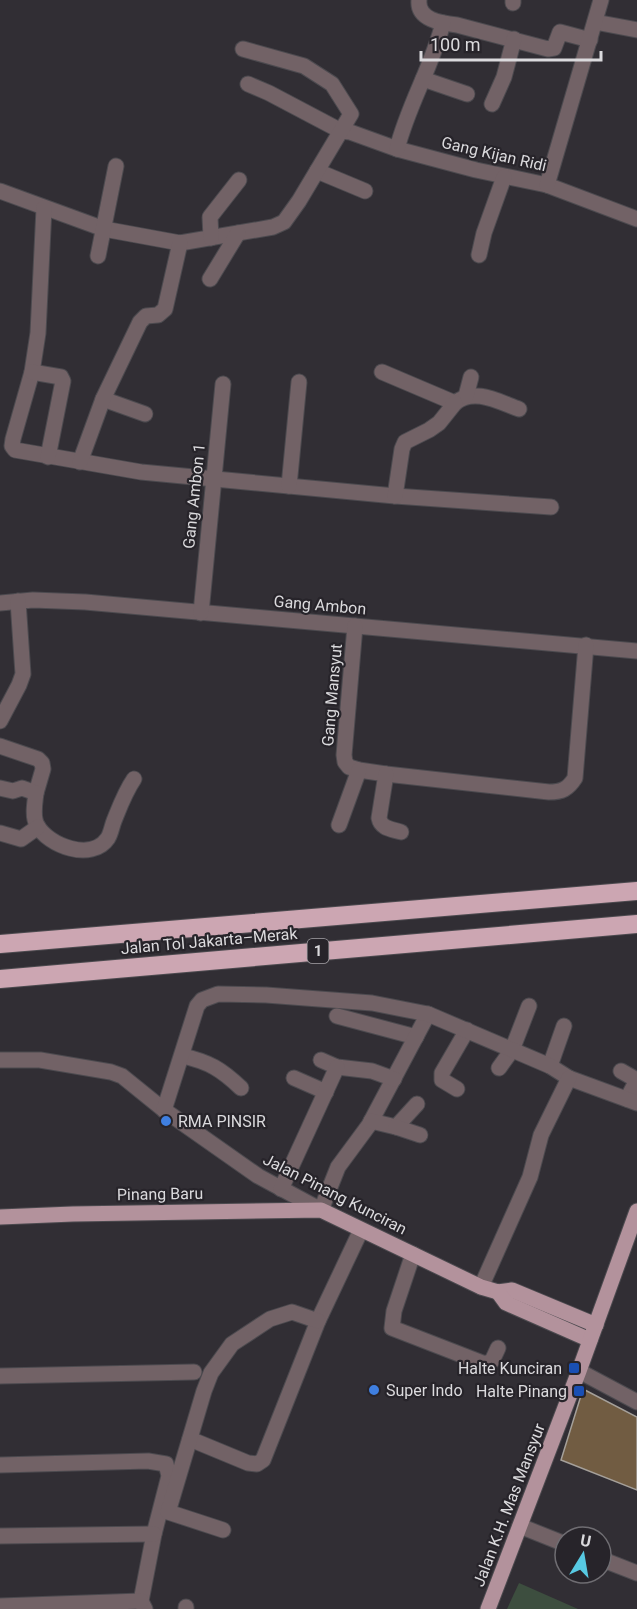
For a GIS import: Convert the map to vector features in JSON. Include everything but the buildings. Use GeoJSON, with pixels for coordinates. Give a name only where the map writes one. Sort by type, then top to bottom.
{"type":"FeatureCollection","features":[{"type":"Feature","properties":{"kind":"highway","name":"Jalan Tol Jakarta–Merak"},"geometry":{"type":"LineString","coordinates":[[0,944],[637,891]]}},
{"type":"Feature","properties":{"kind":"highway","name":"Jalan Tol Jakarta–Merak"},"geometry":{"type":"LineString","coordinates":[[0,979],[637,924]]}},
{"type":"Feature","properties":{"kind":"main road","name":"Jalan Pinang Kunciran"},"geometry":{"type":"LineString","coordinates":[[321,1210],[481,1287],[498,1292],[512,1290],[596,1325]]}},
{"type":"Feature","properties":{"kind":"main road","name":"Pinang Baru"},"geometry":{"type":"LineString","coordinates":[[0,1217],[321,1210]]}},
{"type":"Feature","properties":{"kind":"main road","name":"Jalan K.H. Mas Mansyur"},"geometry":{"type":"LineString","coordinates":[[488,1609],[637,1211]]}},
{"type":"Feature","properties":{"kind":"main road","name":"Jalan Pinang Kunciran"},"geometry":{"type":"LineString","coordinates":[[498,1292],[506,1303],[590,1340]]}},
{"type":"Feature","properties":{"kind":"street"},"geometry":{"type":"LineString","coordinates":[[418,0],[418,8],[422,14],[443,23],[548,49],[554,48],[560,32],[590,40]]}},
{"type":"Feature","properties":{"kind":"street"},"geometry":{"type":"LineString","coordinates":[[547,185],[601,0]]}},
{"type":"Feature","properties":{"kind":"street"},"geometry":{"type":"LineString","coordinates":[[595,22],[637,30]]}},
{"type":"Feature","properties":{"kind":"street"},"geometry":{"type":"LineString","coordinates":[[396,149],[436,48],[443,23]]}},
{"type":"Feature","properties":{"kind":"street"},"geometry":{"type":"LineString","coordinates":[[492,104],[504,76],[514,39]]}},
{"type":"Feature","properties":{"kind":"street"},"geometry":{"type":"LineString","coordinates":[[0,191],[104,229],[180,243],[273,227],[284,222],[351,114],[332,84],[304,66],[243,50]]}},
{"type":"Feature","properties":{"kind":"street"},"geometry":{"type":"LineString","coordinates":[[423,79],[467,94]]}},
{"type":"Feature","properties":{"kind":"street","name":"Gang Kijan Ridi"},"geometry":{"type":"LineString","coordinates":[[248,84],[340,131],[350,132],[396,149],[504,177],[547,185],[637,219]]}},
{"type":"Feature","properties":{"kind":"street"},"geometry":{"type":"LineString","coordinates":[[98,256],[116,166]]}},
{"type":"Feature","properties":{"kind":"street"},"geometry":{"type":"LineString","coordinates":[[317,171],[365,191]]}},
{"type":"Feature","properties":{"kind":"street"},"geometry":{"type":"LineString","coordinates":[[479,255],[484,233],[504,177]]}},
{"type":"Feature","properties":{"kind":"street"},"geometry":{"type":"LineString","coordinates":[[211,238],[210,217],[238,180]]}},
{"type":"Feature","properties":{"kind":"street"},"geometry":{"type":"LineString","coordinates":[[44,208],[38,333],[32,372],[12,446],[15,450],[130,471],[395,496],[551,507]]}},
{"type":"Feature","properties":{"kind":"street"},"geometry":{"type":"LineString","coordinates":[[210,279],[238,233]]}},
{"type":"Feature","properties":{"kind":"street"},"geometry":{"type":"LineString","coordinates":[[80,462],[103,399],[140,322],[146,316],[158,315],[165,309],[180,243]]}},
{"type":"Feature","properties":{"kind":"street"},"geometry":{"type":"LineString","coordinates":[[32,372],[61,377],[63,381],[48,457]]}},
{"type":"Feature","properties":{"kind":"street"},"geometry":{"type":"LineString","coordinates":[[382,372],[461,400],[478,395],[519,409]]}},
{"type":"Feature","properties":{"kind":"street"},"geometry":{"type":"LineString","coordinates":[[395,496],[405,442],[440,423],[461,400],[471,377]]}},
{"type":"Feature","properties":{"kind":"street"},"geometry":{"type":"LineString","coordinates":[[289,486],[299,382]]}},
{"type":"Feature","properties":{"kind":"street","name":"Gang Ambon 1"},"geometry":{"type":"LineString","coordinates":[[201,613],[223,384]]}},
{"type":"Feature","properties":{"kind":"street"},"geometry":{"type":"LineString","coordinates":[[103,399],[145,414]]}},
{"type":"Feature","properties":{"kind":"street","name":"Gang Ambon"},"geometry":{"type":"LineString","coordinates":[[0,603],[64,600],[637,651]]}},
{"type":"Feature","properties":{"kind":"street"},"geometry":{"type":"LineString","coordinates":[[0,720],[23,674],[18,601]]}},
{"type":"Feature","properties":{"kind":"street","name":"Gang Mansyut"},"geometry":{"type":"LineString","coordinates":[[356,626],[344,755],[349,767],[359,770]]}},
{"type":"Feature","properties":{"kind":"street"},"geometry":{"type":"LineString","coordinates":[[339,825],[359,770],[549,792],[560,792],[569,786],[575,778],[586,645]]}},
{"type":"Feature","properties":{"kind":"street"},"geometry":{"type":"LineString","coordinates":[[0,746],[38,759],[42,763],[43,770],[36,793],[35,820],[45,835],[60,845],[79,850],[95,849],[108,839],[125,792],[134,779]]}},
{"type":"Feature","properties":{"kind":"street"},"geometry":{"type":"LineString","coordinates":[[386,774],[380,824],[402,832]]}},
{"type":"Feature","properties":{"kind":"street"},"geometry":{"type":"LineString","coordinates":[[0,788],[13,791],[22,789],[36,793]]}},
{"type":"Feature","properties":{"kind":"street"},"geometry":{"type":"LineString","coordinates":[[0,833],[21,838],[38,827]]}},
{"type":"Feature","properties":{"kind":"street"},"geometry":{"type":"LineString","coordinates":[[164,1110],[197,1006],[202,1000],[218,994],[266,995],[372,1003],[428,1014],[550,1066],[569,1078],[632,1101],[635,1079],[621,1071]]}},
{"type":"Feature","properties":{"kind":"street"},"geometry":{"type":"LineString","coordinates":[[499,1068],[512,1050],[529,1006]]}},
{"type":"Feature","properties":{"kind":"street"},"geometry":{"type":"LineString","coordinates":[[321,1210],[338,1167],[371,1121],[428,1014]]}},
{"type":"Feature","properties":{"kind":"street"},"geometry":{"type":"LineString","coordinates":[[337,1016],[416,1037]]}},
{"type":"Feature","properties":{"kind":"street"},"geometry":{"type":"LineString","coordinates":[[550,1066],[564,1026]]}},
{"type":"Feature","properties":{"kind":"street"},"geometry":{"type":"LineString","coordinates":[[457,1089],[442,1080],[442,1073],[467,1030]]}},
{"type":"Feature","properties":{"kind":"street"},"geometry":{"type":"LineString","coordinates":[[183,1056],[204,1061],[223,1071],[241,1088]]}},
{"type":"Feature","properties":{"kind":"street","name":"Jalan Pinang Kunciran"},"geometry":{"type":"LineString","coordinates":[[0,1060],[40,1060],[111,1072],[122,1076],[164,1110],[258,1176],[321,1210]]}},
{"type":"Feature","properties":{"kind":"street"},"geometry":{"type":"LineString","coordinates":[[321,1060],[337,1067],[372,1071],[394,1079]]}},
{"type":"Feature","properties":{"kind":"street"},"geometry":{"type":"LineString","coordinates":[[281,1189],[337,1067]]}},
{"type":"Feature","properties":{"kind":"street"},"geometry":{"type":"LineString","coordinates":[[294,1078],[326,1092]]}},
{"type":"Feature","properties":{"kind":"street"},"geometry":{"type":"LineString","coordinates":[[481,1287],[531,1178],[541,1135],[569,1078]]}},
{"type":"Feature","properties":{"kind":"street"},"geometry":{"type":"LineString","coordinates":[[396,1127],[417,1104]]}},
{"type":"Feature","properties":{"kind":"street"},"geometry":{"type":"LineString","coordinates":[[371,1121],[420,1135]]}},
{"type":"Feature","properties":{"kind":"street"},"geometry":{"type":"LineString","coordinates":[[190,1439],[248,1463],[257,1464],[263,1460],[318,1321],[361,1230]]}},
{"type":"Feature","properties":{"kind":"street"},"geometry":{"type":"LineString","coordinates":[[413,1254],[394,1311],[392,1328],[485,1364],[492,1361],[498,1348]]}},
{"type":"Feature","properties":{"kind":"street"},"geometry":{"type":"LineString","coordinates":[[223,1530],[168,1512],[212,1373],[232,1344],[270,1318],[292,1312],[318,1321]]}},
{"type":"Feature","properties":{"kind":"street"},"geometry":{"type":"LineString","coordinates":[[579,1371],[637,1402]]}},
{"type":"Feature","properties":{"kind":"street"},"geometry":{"type":"LineString","coordinates":[[0,1376],[194,1372]]}},
{"type":"Feature","properties":{"kind":"street"},"geometry":{"type":"LineString","coordinates":[[0,1465],[148,1461],[166,1464],[169,1476],[154,1534],[143,1605],[0,1606]]}},
{"type":"Feature","properties":{"kind":"street"},"geometry":{"type":"LineString","coordinates":[[520,1526],[553,1539]]}},
{"type":"Feature","properties":{"kind":"street"},"geometry":{"type":"LineString","coordinates":[[0,1536],[154,1534]]}},
{"type":"Feature","properties":{"kind":"street"},"geometry":{"type":"LineString","coordinates":[[613,1564],[637,1573]]}},
{"type":"Feature","properties":{"kind":"green space"},"geometry":{"type":"Polygon","coordinates":[[[519,1583],[578,1609],[507,1609],[519,1583]]]}},
{"type":"Feature","properties":{"kind":"place","name":"RMA PINSIR"},"geometry":{"type":"Point","coordinates":[166,1121]}},
{"type":"Feature","properties":{"kind":"place","name":"Halte Kunciran"},"geometry":{"type":"Point","coordinates":[574,1368]}},
{"type":"Feature","properties":{"kind":"place","name":"Super Indo"},"geometry":{"type":"Point","coordinates":[374,1390]}},
{"type":"Feature","properties":{"kind":"place","name":"Halte Pinang"},"geometry":{"type":"Point","coordinates":[579,1391]}}]}
